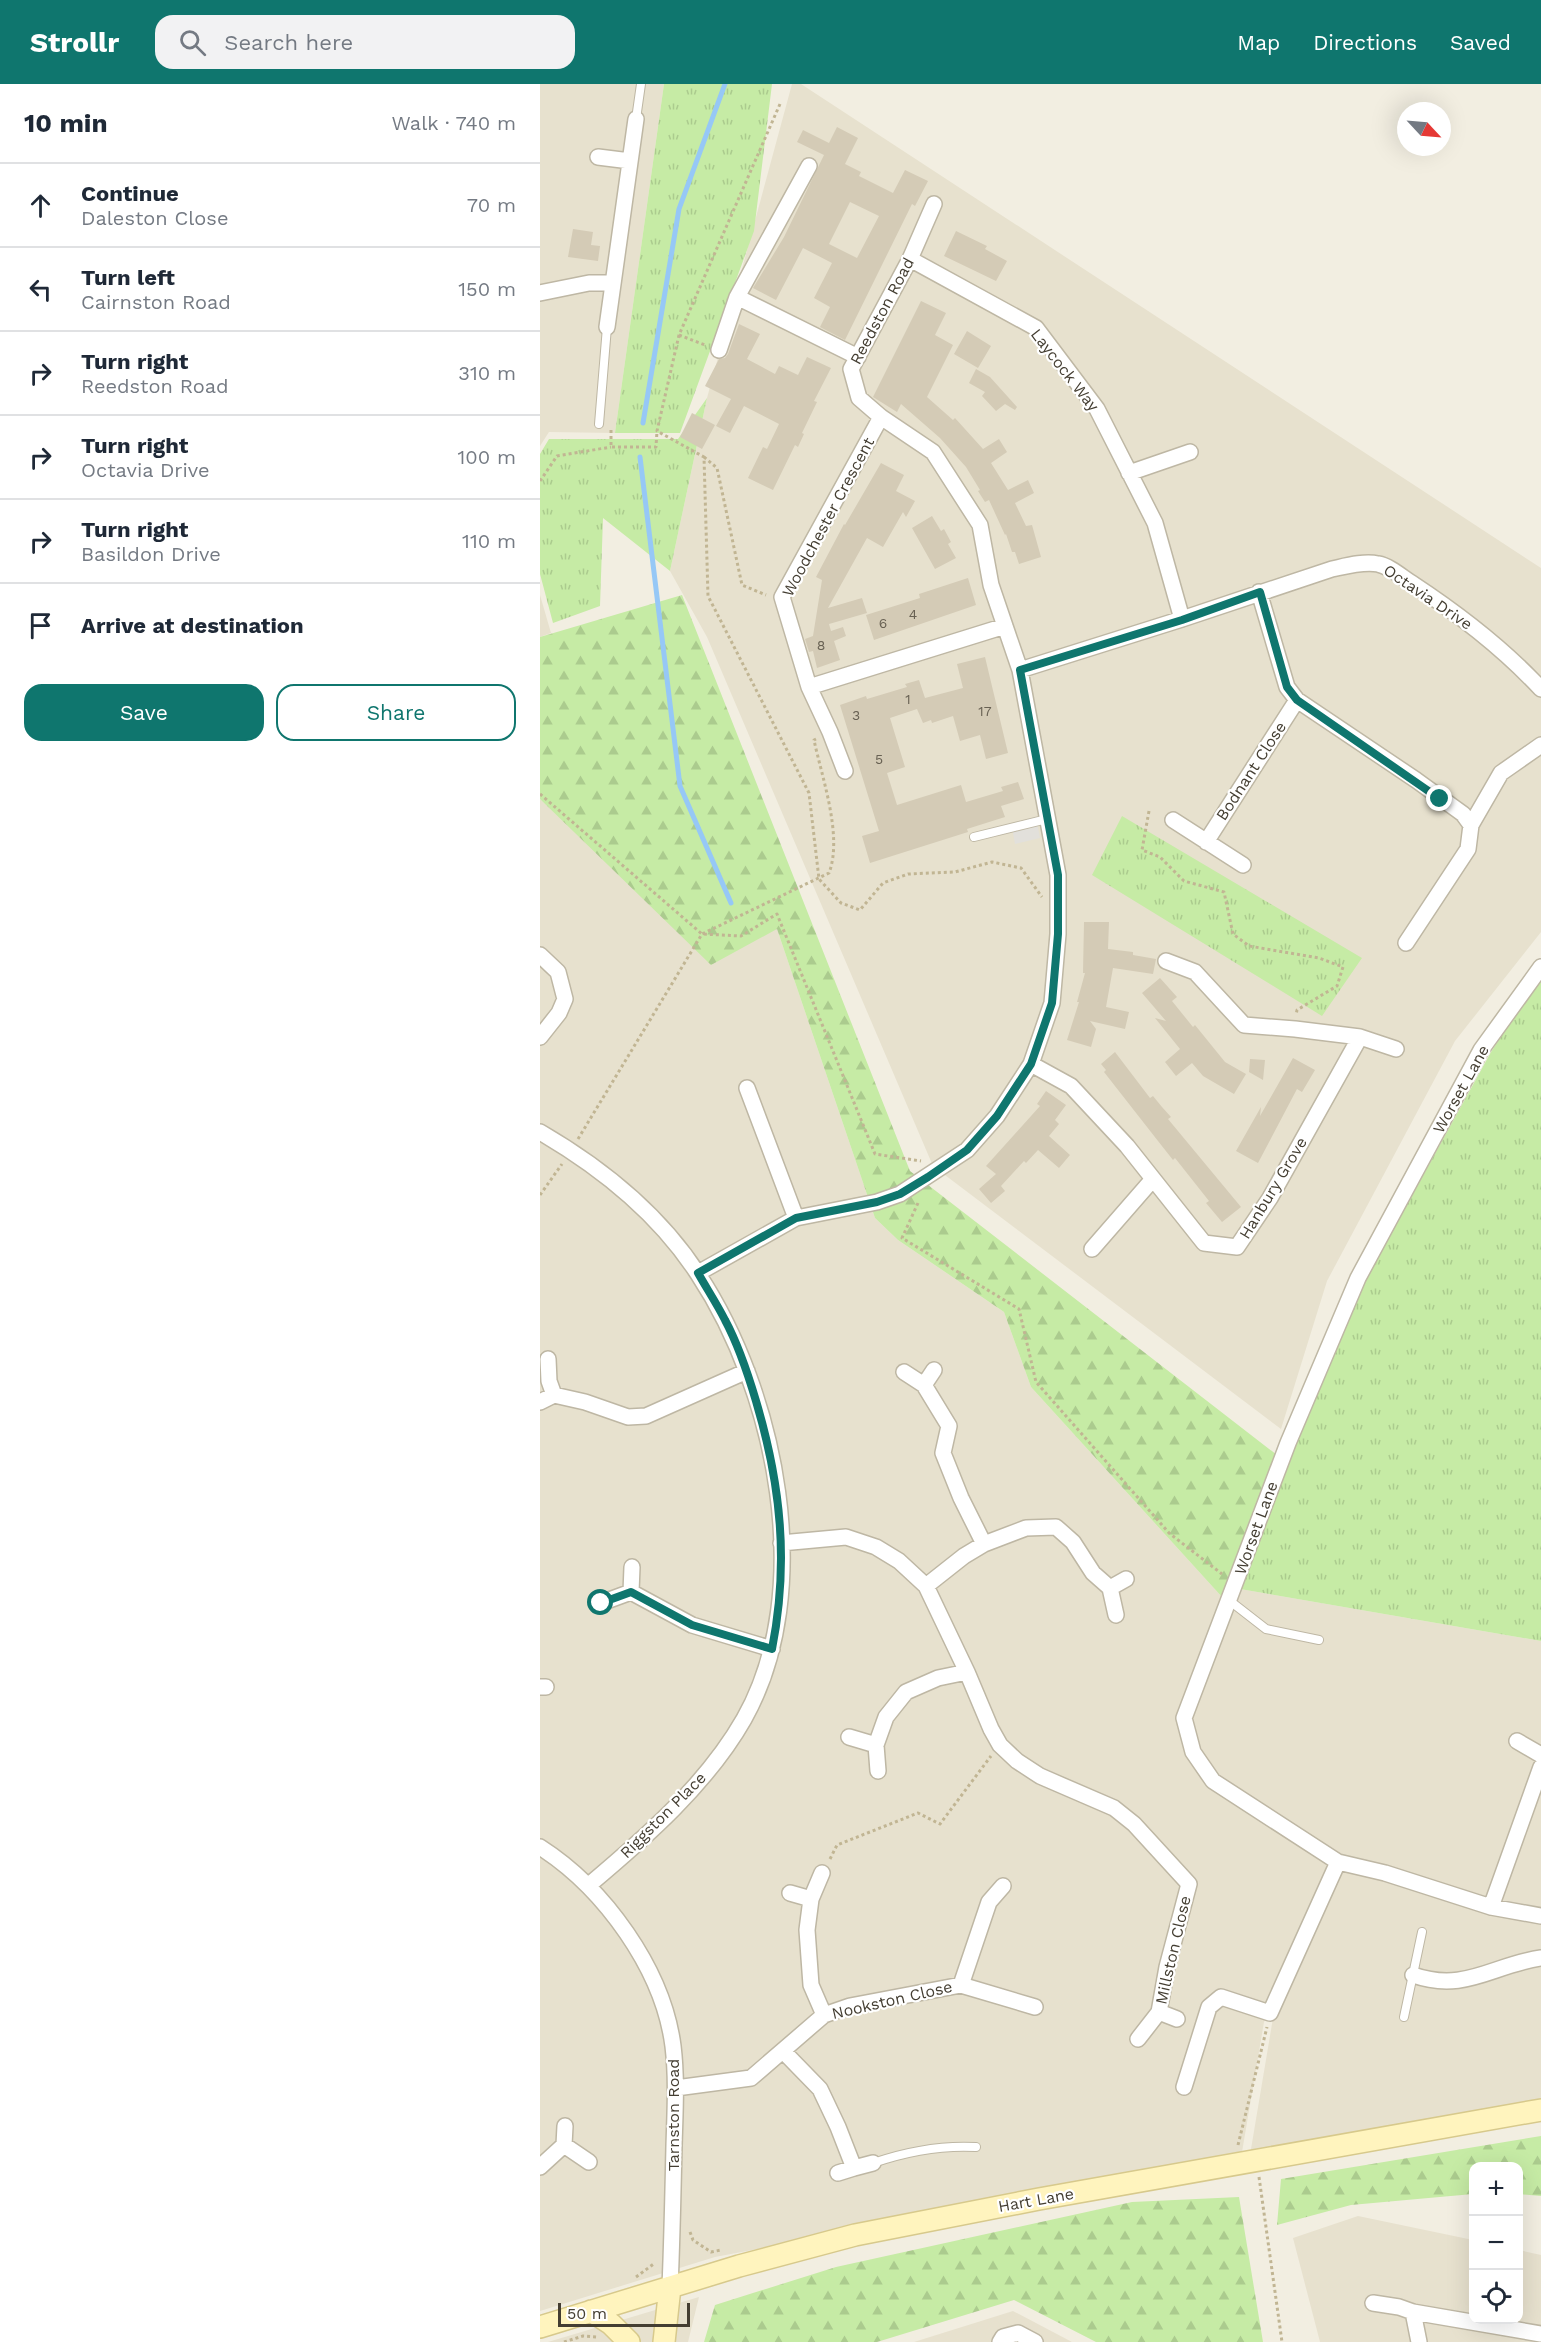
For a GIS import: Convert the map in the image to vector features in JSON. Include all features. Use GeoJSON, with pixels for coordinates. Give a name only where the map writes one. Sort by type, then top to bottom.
{"type":"FeatureCollection","features":[{"type":"Feature","properties":{"kind":"street"},"geometry":{"type":"LineString","coordinates":[[607,327],[636,119]]}},
{"type":"Feature","properties":{"kind":"street"},"geometry":{"type":"LineString","coordinates":[[598,157],[630,162]]}},
{"type":"Feature","properties":{"kind":"street"},"geometry":{"type":"LineString","coordinates":[[719,350],[737,297],[809,166]]}},
{"type":"Feature","properties":{"kind":"street","name":"Reedston Road"},"geometry":{"type":"LineString","coordinates":[[698,1273],[796,1218],[877,1202],[900,1194],[967,1150],[997,1116],[1031,1064],[1052,1003],[1058,934],[1058,875],[1020,670],[991,585],[980,525],[933,452],[881,417],[859,398],[851,369],[910,259],[934,204]]}},
{"type":"Feature","properties":{"kind":"street","name":"Laycock Way"},"geometry":{"type":"LineString","coordinates":[[910,259],[1036,328],[1097,409],[1130,473],[1155,524],[1182,620]]}},
{"type":"Feature","properties":{"kind":"street"},"geometry":{"type":"LineString","coordinates":[[540,292],[589,284],[613,283]]}},
{"type":"Feature","properties":{"kind":"street"},"geometry":{"type":"LineString","coordinates":[[737,297],[858,357]]}},
{"type":"Feature","properties":{"kind":"street","name":"Woodchester Crescent"},"geometry":{"type":"LineString","coordinates":[[845,771],[809,687],[782,597],[881,417]]}},
{"type":"Feature","properties":{"kind":"street"},"geometry":{"type":"LineString","coordinates":[[1130,473],[1190,452]]}},
{"type":"Feature","properties":{"kind":"street","name":"Octavia Drive"},"geometry":{"type":"LineString","coordinates":[[1020,670],[1182,620],[1332,569],[1357,564],[1378,564],[1422,590],[1502,649],[1541,689]]}},
{"type":"Feature","properties":{"kind":"street"},"geometry":{"type":"LineString","coordinates":[[1260,592],[1287,687],[1297,700],[1416,780],[1463,814],[1471,825]]}},
{"type":"Feature","properties":{"kind":"street"},"geometry":{"type":"LineString","coordinates":[[809,687],[1005,626]]}},
{"type":"Feature","properties":{"kind":"street","name":"Bodnant Close"},"geometry":{"type":"LineString","coordinates":[[1206,842],[1297,700]]}},
{"type":"Feature","properties":{"kind":"street"},"geometry":{"type":"LineString","coordinates":[[1406,944],[1468,849],[1471,825],[1501,773],[1541,745]]}},
{"type":"Feature","properties":{"kind":"street"},"geometry":{"type":"LineString","coordinates":[[1173,820],[1243,865]]}},
{"type":"Feature","properties":{"kind":"street"},"geometry":{"type":"LineString","coordinates":[[540,955],[558,972],[565,999],[559,1013],[540,1036]]}},
{"type":"Feature","properties":{"kind":"street"},"geometry":{"type":"LineString","coordinates":[[1166,961],[1195,972],[1244,1025],[1360,1037],[1396,1049]]}},
{"type":"Feature","properties":{"kind":"street","name":"Worset Lane"},"geometry":{"type":"LineString","coordinates":[[1541,966],[1481,1050],[1358,1278],[1288,1443],[1184,1718],[1193,1752],[1213,1781],[1338,1862],[1385,1872],[1491,1907],[1541,1916]]}},
{"type":"Feature","properties":{"kind":"street","name":"Hanbury Grove"},"geometry":{"type":"LineString","coordinates":[[1031,1064],[1071,1086],[1126,1146],[1204,1243],[1237,1248],[1270,1198],[1360,1037]]}},
{"type":"Feature","properties":{"kind":"street"},"geometry":{"type":"LineString","coordinates":[[747,1088],[796,1218]]}},
{"type":"Feature","properties":{"kind":"street","name":"Riggston Place"},"geometry":{"type":"LineString","coordinates":[[540,1132],[572,1150],[611,1179],[651,1215],[698,1273],[726,1322],[747,1371],[773,1466],[779,1506],[782,1572],[778,1617],[772,1649],[745,1718],[706,1772],[671,1810],[624,1856],[589,1885]]}},
{"type":"Feature","properties":{"kind":"street"},"geometry":{"type":"LineString","coordinates":[[1092,1249],[1153,1179]]}},
{"type":"Feature","properties":{"kind":"street"},"geometry":{"type":"LineString","coordinates":[[548,1359],[549,1381],[554,1395]]}},
{"type":"Feature","properties":{"kind":"street"},"geometry":{"type":"LineString","coordinates":[[924,1385],[934,1370]]}},
{"type":"Feature","properties":{"kind":"street"},"geometry":{"type":"LineString","coordinates":[[540,1402],[554,1395],[585,1402],[628,1417],[646,1416],[747,1371]]}},
{"type":"Feature","properties":{"kind":"street"},"geometry":{"type":"LineString","coordinates":[[904,1372],[924,1385],[949,1426],[944,1453],[961,1497],[984,1544]]}},
{"type":"Feature","properties":{"kind":"street"},"geometry":{"type":"LineString","coordinates":[[926,1586],[964,1556],[984,1544],[1026,1528],[1056,1527],[1073,1542],[1093,1573],[1110,1588],[1116,1616]]}},
{"type":"Feature","properties":{"kind":"street","name":"Millston Close"},"geometry":{"type":"LineString","coordinates":[[781,1543],[846,1538],[876,1547],[899,1561],[926,1586],[1000,1745],[1017,1761],[1040,1776],[1114,1808],[1134,1824],[1190,1884],[1167,1967],[1159,2012],[1137,2039]]}},
{"type":"Feature","properties":{"kind":"street"},"geometry":{"type":"LineString","coordinates":[[631,1592],[632,1567]]}},
{"type":"Feature","properties":{"kind":"street"},"geometry":{"type":"LineString","coordinates":[[1110,1588],[1126,1579]]}},
{"type":"Feature","properties":{"kind":"street"},"geometry":{"type":"LineString","coordinates":[[601,1603],[631,1592],[692,1625],[772,1649]]}},
{"type":"Feature","properties":{"kind":"street"},"geometry":{"type":"LineString","coordinates":[[878,1771],[876,1745],[886,1717],[906,1692],[938,1678],[967,1672]]}},
{"type":"Feature","properties":{"kind":"street"},"geometry":{"type":"LineString","coordinates":[[849,1737],[876,1745]]}},
{"type":"Feature","properties":{"kind":"street"},"geometry":{"type":"LineString","coordinates":[[1517,1741],[1541,1755]]}},
{"type":"Feature","properties":{"kind":"street"},"geometry":{"type":"LineString","coordinates":[[1491,1907],[1541,1767]]}},
{"type":"Feature","properties":{"kind":"street","name":"Tarnston Road"},"geometry":{"type":"LineString","coordinates":[[540,1847],[563,1862],[589,1885],[619,1921],[659,1992],[673,2044],[676,2088],[670,2287]]}},
{"type":"Feature","properties":{"kind":"street"},"geometry":{"type":"LineString","coordinates":[[1184,2086],[1209,2007],[1215,2001],[1221,1997],[1270,2013],[1338,1862]]}},
{"type":"Feature","properties":{"kind":"street","name":"Nookston Close"},"geometry":{"type":"LineString","coordinates":[[822,1873],[811,1899],[807,1930],[811,1985],[824,2015]]}},
{"type":"Feature","properties":{"kind":"street","name":"Nookston Close"},"geometry":{"type":"LineString","coordinates":[[961,1985],[989,1902],[1003,1886]]}},
{"type":"Feature","properties":{"kind":"street"},"geometry":{"type":"LineString","coordinates":[[790,1893],[811,1899]]}},
{"type":"Feature","properties":{"kind":"street"},"geometry":{"type":"LineString","coordinates":[[1413,1976],[1428,1981],[1454,1982],[1541,1958]]}},
{"type":"Feature","properties":{"kind":"street","name":"Nookston Close"},"geometry":{"type":"LineString","coordinates":[[676,2088],[750,2078],[783,2051],[807,2027],[824,2015],[850,2006],[961,1985],[1035,2007]]}},
{"type":"Feature","properties":{"kind":"street","name":"Millston Close"},"geometry":{"type":"LineString","coordinates":[[1159,2012],[1177,2019]]}},
{"type":"Feature","properties":{"kind":"street"},"geometry":{"type":"LineString","coordinates":[[783,2051],[820,2089],[854,2168]]}},
{"type":"Feature","properties":{"kind":"street","name":"Hart Lane"},"geometry":{"type":"LineString","coordinates":[[540,2327],[739,2266],[855,2235],[1039,2199],[1541,2110]]}},
{"type":"Feature","properties":{"kind":"street"},"geometry":{"type":"LineString","coordinates":[[540,2167],[564,2145],[565,2126]]}},
{"type":"Feature","properties":{"kind":"street"},"geometry":{"type":"LineString","coordinates":[[564,2145],[589,2162]]}},
{"type":"Feature","properties":{"kind":"street"},"geometry":{"type":"LineString","coordinates":[[838,2173],[873,2163]]}},
{"type":"Feature","properties":{"kind":"street"},"geometry":{"type":"LineString","coordinates":[[664,2342],[670,2287]]}},
{"type":"Feature","properties":{"kind":"street"},"geometry":{"type":"LineString","coordinates":[[1373,2303],[1532,2336]]}},
{"type":"Feature","properties":{"kind":"street"},"geometry":{"type":"LineString","coordinates":[[591,2311],[611,2324],[629,2342]]}},
{"type":"Feature","properties":{"kind":"street"},"geometry":{"type":"LineString","coordinates":[[1413,2312],[1419,2342]]}},
{"type":"Feature","properties":{"kind":"street"},"geometry":{"type":"LineString","coordinates":[[1000,2342],[1003,2337],[1018,2333],[1035,2342]]}},
{"type":"Feature","properties":{"kind":"lane"},"geometry":{"type":"LineString","coordinates":[[636,119],[641,84]]}},
{"type":"Feature","properties":{"kind":"lane"},"geometry":{"type":"LineString","coordinates":[[599,424],[607,327]]}},
{"type":"Feature","properties":{"kind":"lane"},"geometry":{"type":"LineString","coordinates":[[974,837],[1047,819]]}},
{"type":"Feature","properties":{"kind":"lane"},"geometry":{"type":"LineString","coordinates":[[1230,1601],[1266,1629],[1319,1640]]}},
{"type":"Feature","properties":{"kind":"lane"},"geometry":{"type":"LineString","coordinates":[[1404,2017],[1422,1932]]}},
{"type":"Feature","properties":{"kind":"lane"},"geometry":{"type":"LineString","coordinates":[[873,2163],[922,2149],[953,2145],[976,2147]]}},
{"type":"Feature","properties":{"kind":"path"},"geometry":{"type":"LineString","coordinates":[[540,481],[557,456],[611,447],[656,447],[657,431],[679,335],[780,104]]}},
{"type":"Feature","properties":{"kind":"path"},"geometry":{"type":"LineString","coordinates":[[679,335],[719,350]]}},
{"type":"Feature","properties":{"kind":"path"},"geometry":{"type":"LineString","coordinates":[[611,430],[611,447]]}},
{"type":"Feature","properties":{"kind":"path"},"geometry":{"type":"LineString","coordinates":[[657,431],[704,457],[717,468],[742,585],[764,595],[772,594]]}},
{"type":"Feature","properties":{"kind":"path"},"geometry":{"type":"LineString","coordinates":[[704,457],[708,596],[809,793],[819,879],[841,903],[860,910],[883,883],[908,874],[955,872],[992,862],[1021,868],[1045,902]]}},
{"type":"Feature","properties":{"kind":"path"},"geometry":{"type":"LineString","coordinates":[[540,1195],[572,1150],[702,934],[829,873],[835,858],[830,814],[814,740],[830,732]]}},
{"type":"Feature","properties":{"kind":"path"},"geometry":{"type":"LineString","coordinates":[[540,794],[702,934],[741,936],[777,914],[875,1154],[926,1161]]}},
{"type":"Feature","properties":{"kind":"path"},"geometry":{"type":"LineString","coordinates":[[1149,811],[1142,850],[1160,857],[1184,881],[1224,892],[1233,934],[1248,946],[1319,958],[1343,968],[1337,986],[1297,1010],[1295,1029]]}},
{"type":"Feature","properties":{"kind":"path"},"geometry":{"type":"LineString","coordinates":[[921,1198],[902,1238],[1019,1309],[1036,1382],[1169,1533],[1236,1584]]}},
{"type":"Feature","properties":{"kind":"path"},"geometry":{"type":"LineString","coordinates":[[822,1873],[837,1845],[918,1813],[940,1824],[1000,1745]]}},
{"type":"Feature","properties":{"kind":"path"},"geometry":{"type":"LineString","coordinates":[[1225,2167],[1224,2150],[1239,2145],[1270,2013]]}},
{"type":"Feature","properties":{"kind":"path"},"geometry":{"type":"LineString","coordinates":[[1259,2176],[1282,2342]]}},
{"type":"Feature","properties":{"kind":"path"},"geometry":{"type":"LineString","coordinates":[[633,2278],[655,2262]]}},
{"type":"Feature","properties":{"kind":"path"},"geometry":{"type":"LineString","coordinates":[[564,2342],[583,2336],[601,2338]]}},
{"type":"Feature","properties":{"kind":"shaded area"},"geometry":{"type":"Polygon","coordinates":[[[540,84],[664,84],[615,433],[549,432],[540,446],[540,84]]]}},
{"type":"Feature","properties":{"kind":"shaded area"},"geometry":{"type":"Polygon","coordinates":[[[792,84],[801,84],[1541,568],[1541,932],[1455,1041],[1327,1281],[1281,1429],[933,1166],[707,637],[670,571],[707,398],[792,84]]]}},
{"type":"Feature","properties":{"kind":"shaded area"},"geometry":{"type":"Polygon","coordinates":[[[540,595],[551,633],[540,637],[540,595]]]}},
{"type":"Feature","properties":{"kind":"shaded area"},"geometry":{"type":"Polygon","coordinates":[[[540,799],[547,805],[777,929],[875,1218],[898,1240],[1004,1312],[1031,1387],[1222,1597],[1180,1718],[1190,1757],[1334,1865],[1264,2022],[1241,2158],[715,2257],[540,2311],[540,799]]]}},
{"type":"Feature","properties":{"kind":"shaded area"},"geometry":{"type":"Polygon","coordinates":[[[1037,822],[1040,838],[1015,844],[1012,828],[1037,822]]]}},
{"type":"Feature","properties":{"kind":"shaded area"},"geometry":{"type":"Polygon","coordinates":[[[1240,1589],[1541,1641],[1541,2104],[1250,2155],[1273,2018],[1344,1857],[1220,1778],[1200,1750],[1192,1719],[1240,1589]]]}},
{"type":"Feature","properties":{"kind":"shaded area"},"geometry":{"type":"Polygon","coordinates":[[[1358,2216],[1469,2239],[1469,2324],[1523,2324],[1523,2251],[1541,2255],[1541,2342],[1320,2342],[1293,2238],[1358,2216]]]}},
{"type":"Feature","properties":{"kind":"shaded area"},"geometry":{"type":"Polygon","coordinates":[[[699,2297],[688,2342],[548,2342],[699,2297]]]}},
{"type":"Feature","properties":{"kind":"shaded area"},"geometry":{"type":"Polygon","coordinates":[[[1013,2311],[1072,2342],[914,2342],[1013,2311]]]}},
{"type":"Feature","properties":{"kind":"green space"},"geometry":{"type":"Polygon","coordinates":[[[664,84],[772,84],[754,231],[680,433],[615,433],[664,84]]]}},
{"type":"Feature","properties":{"kind":"green space"},"geometry":{"type":"Polygon","coordinates":[[[707,398],[670,571],[603,518],[600,606],[553,623],[540,574],[540,454],[549,439],[678,439],[707,398]]]}},
{"type":"Feature","properties":{"kind":"green space"},"geometry":{"type":"Polygon","coordinates":[[[682,595],[910,1171],[1277,1455],[1222,1597],[1031,1387],[1004,1312],[898,1240],[875,1218],[777,929],[711,965],[540,799],[540,637],[682,595]]]}},
{"type":"Feature","properties":{"kind":"green space"},"geometry":{"type":"Polygon","coordinates":[[[1122,816],[1362,958],[1322,1016],[1092,875],[1122,816]]]}},
{"type":"Feature","properties":{"kind":"green space"},"geometry":{"type":"Polygon","coordinates":[[[1541,975],[1541,1641],[1240,1589],[1295,1446],[1366,1279],[1491,1052],[1541,975]]]}},
{"type":"Feature","properties":{"kind":"green space"},"geometry":{"type":"Polygon","coordinates":[[[1541,2136],[1541,2196],[1523,2194],[1523,2162],[1469,2162],[1469,2194],[1351,2205],[1277,2225],[1281,2179],[1541,2136]]]}},
{"type":"Feature","properties":{"kind":"green space"},"geometry":{"type":"Polygon","coordinates":[[[1239,2197],[1263,2342],[1096,2342],[1014,2300],[877,2342],[704,2342],[715,2305],[836,2267],[1132,2202],[1239,2197]]]}},
{"type":"Feature","properties":{"kind":"building"},"geometry":{"type":"Polygon","coordinates":[[[837,127],[858,138],[845,164],[861,172],[859,176],[893,193],[905,170],[928,181],[915,206],[912,204],[845,340],[820,327],[830,307],[814,298],[832,263],[803,248],[776,300],[753,288],[784,237],[824,155],[797,142],[803,130],[829,143],[837,127]],[[850,202],[829,244],[857,258],[879,216],[850,202]]]}},
{"type":"Feature","properties":{"kind":"building"},"geometry":{"type":"Polygon","coordinates":[[[573,229],[593,232],[591,245],[600,246],[598,261],[568,257],[573,229]]]}},
{"type":"Feature","properties":{"kind":"building"},"geometry":{"type":"Polygon","coordinates":[[[956,231],[987,246],[985,249],[1007,261],[996,281],[944,256],[956,231]]]}},
{"type":"Feature","properties":{"kind":"building"},"geometry":{"type":"Polygon","coordinates":[[[921,301],[946,313],[935,335],[953,345],[927,397],[953,420],[955,418],[983,449],[999,439],[1007,452],[991,463],[1008,490],[1028,480],[1034,493],[1015,503],[1026,526],[1032,525],[1041,557],[1019,564],[989,500],[985,502],[966,467],[940,438],[901,404],[897,412],[873,397],[921,301]]]}},
{"type":"Feature","properties":{"kind":"building"},"geometry":{"type":"Polygon","coordinates":[[[739,324],[760,334],[747,359],[775,374],[779,366],[798,375],[807,357],[831,368],[814,401],[817,402],[798,447],[795,445],[773,490],[748,478],[763,447],[767,449],[779,424],[744,406],[730,433],[716,426],[731,399],[705,386],[719,359],[725,358],[728,354],[739,324]]]}},
{"type":"Feature","properties":{"kind":"building"},"geometry":{"type":"Polygon","coordinates":[[[967,331],[991,346],[978,368],[954,354],[967,331]]]}},
{"type":"Feature","properties":{"kind":"building"},"geometry":{"type":"Polygon","coordinates":[[[976,369],[990,377],[1017,407],[1015,410],[1005,404],[996,411],[982,396],[985,392],[969,383],[976,369]]]}},
{"type":"Feature","properties":{"kind":"building"},"geometry":{"type":"Polygon","coordinates":[[[692,413],[715,425],[702,449],[680,437],[692,413]]]}},
{"type":"Feature","properties":{"kind":"building"},"geometry":{"type":"Polygon","coordinates":[[[881,463],[904,475],[896,491],[915,501],[906,517],[903,512],[883,547],[867,538],[828,608],[862,598],[867,613],[829,624],[831,631],[843,627],[846,636],[834,641],[840,660],[817,668],[813,651],[809,652],[805,639],[813,636],[822,580],[816,577],[844,524],[881,463]]]}},
{"type":"Feature","properties":{"kind":"building"},"geometry":{"type":"Polygon","coordinates":[[[932,516],[941,531],[944,529],[951,542],[948,544],[956,558],[935,569],[912,528],[932,516]]]}},
{"type":"Feature","properties":{"kind":"building"},"geometry":{"type":"Polygon","coordinates":[[[968,578],[976,605],[874,640],[866,615],[920,598],[919,594],[968,578]]]}},
{"type":"Feature","properties":{"kind":"building"},"geometry":{"type":"Polygon","coordinates":[[[985,657],[1008,753],[986,759],[980,735],[960,741],[953,716],[932,723],[931,720],[923,723],[917,709],[890,718],[905,767],[887,773],[897,805],[961,785],[966,802],[1003,791],[1001,787],[1018,782],[1024,799],[1001,806],[1005,817],[967,829],[968,832],[870,863],[862,836],[879,831],[840,705],[866,696],[867,699],[907,687],[905,684],[919,680],[925,698],[963,688],[957,664],[985,657]]]}},
{"type":"Feature","properties":{"kind":"building"},"geometry":{"type":"Polygon","coordinates":[[[1084,922],[1109,922],[1108,949],[1133,952],[1133,955],[1156,959],[1153,974],[1113,968],[1106,1007],[1129,1012],[1125,1029],[1090,1021],[1096,1029],[1091,1047],[1067,1040],[1085,973],[1083,973],[1084,922]]]}},
{"type":"Feature","properties":{"kind":"building"},"geometry":{"type":"Polygon","coordinates":[[[1160,978],[1177,997],[1172,1001],[1193,1027],[1195,1025],[1225,1062],[1246,1074],[1234,1094],[1203,1076],[1192,1063],[1176,1076],[1165,1062],[1180,1049],[1155,1018],[1166,1021],[1142,993],[1160,978]]]}},
{"type":"Feature","properties":{"kind":"building"},"geometry":{"type":"Polygon","coordinates":[[[1115,1052],[1150,1098],[1153,1096],[1171,1117],[1168,1119],[1241,1207],[1222,1222],[1206,1203],[1209,1201],[1175,1158],[1173,1160],[1104,1072],[1106,1070],[1101,1064],[1115,1052]]]}},
{"type":"Feature","properties":{"kind":"building"},"geometry":{"type":"Polygon","coordinates":[[[1293,1058],[1315,1070],[1302,1092],[1297,1089],[1258,1163],[1236,1151],[1261,1107],[1260,1116],[1293,1058]]]}},
{"type":"Feature","properties":{"kind":"building"},"geometry":{"type":"Polygon","coordinates":[[[1250,1059],[1265,1060],[1263,1080],[1249,1072],[1250,1059]]]}},
{"type":"Feature","properties":{"kind":"building"},"geometry":{"type":"Polygon","coordinates":[[[1046,1091],[1066,1105],[1055,1120],[1059,1124],[1049,1136],[1070,1155],[1059,1168],[1038,1150],[1026,1163],[1024,1161],[1001,1186],[1005,1191],[991,1203],[979,1189],[996,1174],[986,1166],[1040,1106],[1037,1104],[1046,1091]]]}},
{"type":"Feature","properties":{"kind":"waterway"},"geometry":{"type":"LineString","coordinates":[[643,423],[679,209],[725,84]]}},
{"type":"Feature","properties":{"kind":"waterway"},"geometry":{"type":"LineString","coordinates":[[640,457],[680,786],[731,903]]}},
{"type":"Feature","properties":{"kind":"route"},"geometry":{"type":"LineString","coordinates":[[601,1603],[631,1592],[692,1625],[772,1649],[778,1617],[782,1572],[779,1506],[773,1466],[747,1371],[726,1322],[698,1273],[796,1218],[877,1202],[900,1194],[928,1177],[967,1150],[997,1116],[1031,1064],[1052,1003],[1058,934],[1058,875],[1020,670],[1182,620],[1260,592],[1287,687],[1297,700],[1416,780],[1440,799]]}}]}
